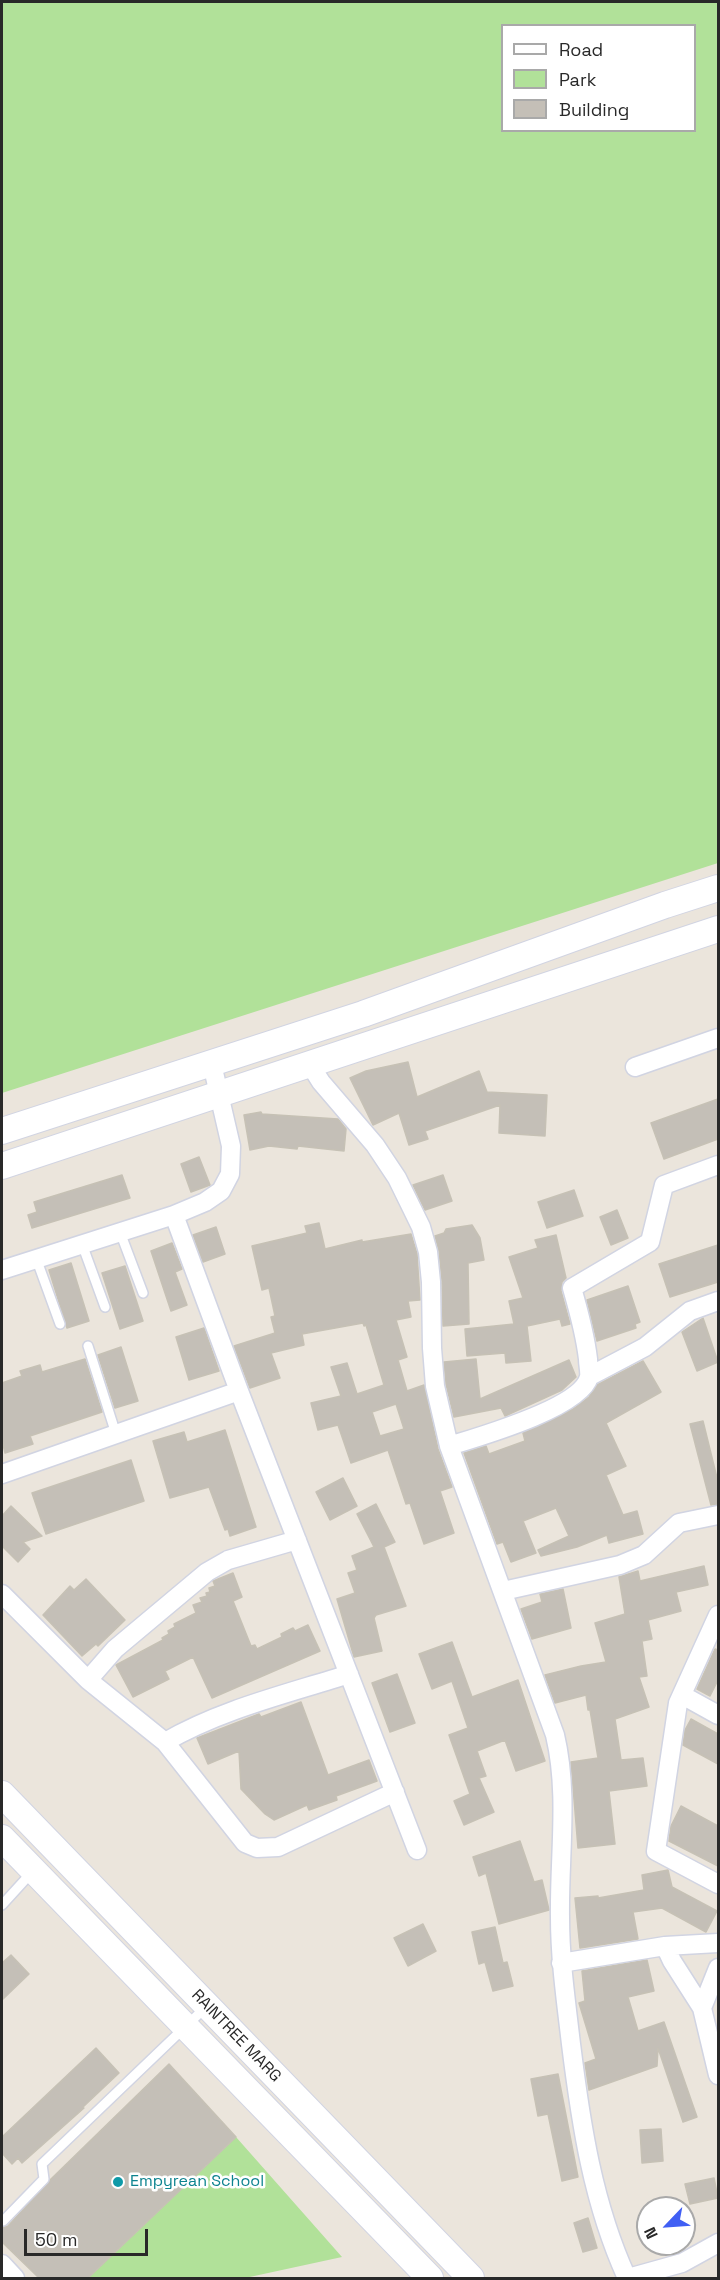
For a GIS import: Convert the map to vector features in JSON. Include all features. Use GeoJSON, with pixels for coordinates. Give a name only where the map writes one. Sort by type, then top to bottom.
{"type":"FeatureCollection","features":[{"type":"Feature","properties":{"kind":"main road"},"geometry":{"type":"LineString","coordinates":[[2,1131],[355,1017],[718,888]]}},
{"type":"Feature","properties":{"kind":"main road"},"geometry":{"type":"LineString","coordinates":[[2,1166],[718,930]]}},
{"type":"Feature","properties":{"kind":"main road"},"geometry":{"type":"LineString","coordinates":[[509,961],[518,996]]}},
{"type":"Feature","properties":{"kind":"main road"},"geometry":{"type":"LineString","coordinates":[[355,1017],[355,1049]]}},
{"type":"Feature","properties":{"kind":"main road","name":"RAINTREE MARG"},"geometry":{"type":"LineString","coordinates":[[2,1794],[471,2278]]}},
{"type":"Feature","properties":{"kind":"main road","name":"RAINTREE MARG"},"geometry":{"type":"LineString","coordinates":[[2,1838],[430,2278]]}},
{"type":"Feature","properties":{"kind":"street"},"geometry":{"type":"LineString","coordinates":[[635,1067],[718,1038]]}},
{"type":"Feature","properties":{"kind":"street"},"geometry":{"type":"LineString","coordinates":[[309,1063],[321,1082],[375,1145],[397,1178],[421,1227],[428,1252],[430,1272],[435,1386],[448,1446],[547,1712],[560,1756],[562,1777],[559,1902],[561,1963],[576,2091],[587,2158],[599,2205],[627,2278],[682,2263],[718,2243]]}},
{"type":"Feature","properties":{"kind":"street"},"geometry":{"type":"LineString","coordinates":[[2,1269],[174,1215],[205,1202],[221,1191],[230,1174],[231,1146],[212,1064]]}},
{"type":"Feature","properties":{"kind":"street"},"geometry":{"type":"LineString","coordinates":[[590,1376],[584,1328],[572,1288],[650,1242],[664,1185],[718,1165]]}},
{"type":"Feature","properties":{"kind":"street"},"geometry":{"type":"LineString","coordinates":[[174,1215],[239,1391],[417,1850]]}},
{"type":"Feature","properties":{"kind":"street"},"geometry":{"type":"LineString","coordinates":[[448,1446],[495,1431],[568,1401],[582,1390],[590,1376],[645,1347],[690,1311],[718,1301]]}},
{"type":"Feature","properties":{"kind":"street"},"geometry":{"type":"LineString","coordinates":[[3,1470],[239,1391]]}},
{"type":"Feature","properties":{"kind":"street"},"geometry":{"type":"LineString","coordinates":[[503,1591],[620,1565],[644,1555],[679,1522],[718,1515]]}},
{"type":"Feature","properties":{"kind":"street"},"geometry":{"type":"LineString","coordinates":[[88,1680],[115,1649],[207,1572],[228,1560],[297,1540]]}},
{"type":"Feature","properties":{"kind":"street"},"geometry":{"type":"LineString","coordinates":[[2,1594],[88,1680],[165,1742],[245,1843],[257,1848],[268,1848],[287,1843],[394,1791]]}},
{"type":"Feature","properties":{"kind":"street"},"geometry":{"type":"LineString","coordinates":[[718,1615],[678,1703],[656,1851],[718,1884]]}},
{"type":"Feature","properties":{"kind":"street"},"geometry":{"type":"LineString","coordinates":[[165,1742],[218,1715],[349,1674]]}},
{"type":"Feature","properties":{"kind":"street"},"geometry":{"type":"LineString","coordinates":[[682,1695],[718,1715]]}},
{"type":"Feature","properties":{"kind":"street"},"geometry":{"type":"LineString","coordinates":[[561,1963],[665,1946],[718,1943]]}},
{"type":"Feature","properties":{"kind":"street"},"geometry":{"type":"LineString","coordinates":[[665,1946],[702,2008],[718,2075]]}},
{"type":"Feature","properties":{"kind":"street"},"geometry":{"type":"LineString","coordinates":[[702,2008],[718,1968]]}},
{"type":"Feature","properties":{"kind":"street"},"geometry":{"type":"LineString","coordinates":[[702,2008],[718,2016]]}},
{"type":"Feature","properties":{"kind":"street"},"geometry":{"type":"LineString","coordinates":[[2,2264],[15,2278]]}},
{"type":"Feature","properties":{"kind":"lane"},"geometry":{"type":"LineString","coordinates":[[120,1232],[142,1293]]}},
{"type":"Feature","properties":{"kind":"lane"},"geometry":{"type":"LineString","coordinates":[[82,1244],[105,1307]]}},
{"type":"Feature","properties":{"kind":"lane"},"geometry":{"type":"LineString","coordinates":[[36,1258],[60,1324]]}},
{"type":"Feature","properties":{"kind":"lane"},"geometry":{"type":"LineString","coordinates":[[88,1346],[116,1434]]}},
{"type":"Feature","properties":{"kind":"lane"},"geometry":{"type":"LineString","coordinates":[[2,1905],[34,1870]]}},
{"type":"Feature","properties":{"kind":"lane"},"geometry":{"type":"LineString","coordinates":[[2,2221],[44,2179],[42,2164],[207,2006]]}},
{"type":"Feature","properties":{"kind":"green space"},"geometry":{"type":"Polygon","coordinates":[[[2,2],[718,2],[718,863],[2,1093],[2,2]]]}},
{"type":"Feature","properties":{"kind":"green space"},"geometry":{"type":"Polygon","coordinates":[[[236,2137],[342,2257],[245,2278],[88,2278],[236,2137]]]}},
{"type":"Feature","properties":{"kind":"building"},"geometry":{"type":"Polygon","coordinates":[[[408,1062],[417,1097],[479,1071],[487,1092],[547,1095],[545,1136],[499,1133],[500,1105],[425,1131],[428,1139],[409,1145],[399,1113],[373,1125],[350,1078],[366,1071],[408,1062]]]}},
{"type":"Feature","properties":{"kind":"building"},"geometry":{"type":"Polygon","coordinates":[[[718,1099],[718,1139],[664,1159],[651,1123],[718,1099]]]}},
{"type":"Feature","properties":{"kind":"building"},"geometry":{"type":"Polygon","coordinates":[[[261,1112],[262,1114],[338,1119],[346,1129],[344,1151],[298,1146],[297,1149],[269,1146],[250,1150],[244,1115],[261,1112]]]}},
{"type":"Feature","properties":{"kind":"building"},"geometry":{"type":"Polygon","coordinates":[[[199,1157],[210,1185],[191,1192],[181,1164],[199,1157]]]}},
{"type":"Feature","properties":{"kind":"building"},"geometry":{"type":"Polygon","coordinates":[[[122,1175],[130,1198],[32,1228],[28,1215],[37,1212],[34,1202],[122,1175]]]}},
{"type":"Feature","properties":{"kind":"building"},"geometry":{"type":"Polygon","coordinates":[[[443,1175],[452,1201],[425,1210],[413,1185],[443,1175]]]}},
{"type":"Feature","properties":{"kind":"building"},"geometry":{"type":"Polygon","coordinates":[[[574,1190],[583,1216],[547,1228],[538,1202],[574,1190]]]}},
{"type":"Feature","properties":{"kind":"building"},"geometry":{"type":"Polygon","coordinates":[[[617,1210],[628,1238],[611,1245],[600,1217],[617,1210]]]}},
{"type":"Feature","properties":{"kind":"building"},"geometry":{"type":"Polygon","coordinates":[[[319,1223],[325,1249],[362,1240],[362,1242],[411,1234],[417,1254],[420,1300],[408,1301],[411,1317],[396,1320],[407,1357],[398,1360],[407,1391],[424,1385],[438,1449],[452,1487],[440,1491],[454,1533],[424,1544],[410,1503],[406,1504],[388,1450],[351,1463],[338,1425],[318,1430],[311,1403],[341,1396],[331,1367],[347,1363],[357,1394],[384,1385],[366,1325],[364,1326],[363,1323],[302,1334],[304,1345],[271,1353],[280,1378],[250,1388],[234,1346],[275,1333],[271,1317],[275,1316],[269,1288],[262,1290],[252,1246],[307,1233],[305,1226],[319,1223]],[[396,1404],[372,1412],[380,1436],[404,1429],[396,1404]]]}},
{"type":"Feature","properties":{"kind":"building"},"geometry":{"type":"Polygon","coordinates":[[[472,1225],[480,1238],[484,1260],[468,1263],[469,1324],[443,1326],[442,1281],[435,1236],[444,1233],[446,1229],[472,1225]]]}},
{"type":"Feature","properties":{"kind":"building"},"geometry":{"type":"Polygon","coordinates":[[[216,1227],[225,1254],[203,1262],[193,1235],[216,1227]]]}},
{"type":"Feature","properties":{"kind":"building"},"geometry":{"type":"Polygon","coordinates":[[[556,1235],[566,1278],[562,1282],[561,1291],[570,1324],[562,1326],[560,1319],[527,1326],[531,1361],[506,1363],[505,1353],[467,1356],[465,1329],[514,1324],[509,1301],[523,1298],[509,1257],[538,1248],[535,1240],[556,1235]]]}},
{"type":"Feature","properties":{"kind":"building"},"geometry":{"type":"Polygon","coordinates":[[[172,1243],[182,1269],[175,1272],[187,1305],[171,1311],[151,1251],[172,1243]]]}},
{"type":"Feature","properties":{"kind":"building"},"geometry":{"type":"Polygon","coordinates":[[[718,1245],[718,1282],[670,1297],[659,1264],[718,1245]]]}},
{"type":"Feature","properties":{"kind":"building"},"geometry":{"type":"Polygon","coordinates":[[[71,1263],[89,1321],[67,1328],[49,1270],[71,1263]]]}},
{"type":"Feature","properties":{"kind":"building"},"geometry":{"type":"Polygon","coordinates":[[[125,1266],[143,1321],[120,1329],[102,1273],[125,1266]]]}},
{"type":"Feature","properties":{"kind":"building"},"geometry":{"type":"Polygon","coordinates":[[[628,1286],[640,1322],[635,1324],[636,1328],[597,1341],[587,1300],[628,1286]]]}},
{"type":"Feature","properties":{"kind":"building"},"geometry":{"type":"Polygon","coordinates":[[[703,1318],[718,1362],[697,1371],[682,1332],[703,1318]]]}},
{"type":"Feature","properties":{"kind":"building"},"geometry":{"type":"Polygon","coordinates":[[[204,1328],[219,1371],[189,1380],[176,1337],[204,1328]]]}},
{"type":"Feature","properties":{"kind":"building"},"geometry":{"type":"Polygon","coordinates":[[[121,1347],[138,1401],[115,1408],[98,1355],[121,1347]]]}},
{"type":"Feature","properties":{"kind":"building"},"geometry":{"type":"Polygon","coordinates":[[[85,1359],[102,1412],[30,1436],[33,1444],[5,1453],[2,1440],[2,1383],[22,1376],[20,1371],[40,1365],[42,1372],[85,1359]]]}},
{"type":"Feature","properties":{"kind":"building"},"geometry":{"type":"Polygon","coordinates":[[[476,1359],[480,1399],[569,1360],[576,1377],[562,1390],[505,1416],[501,1408],[454,1417],[446,1384],[444,1362],[476,1359]]]}},
{"type":"Feature","properties":{"kind":"building"},"geometry":{"type":"Polygon","coordinates":[[[643,1361],[661,1392],[606,1423],[626,1466],[606,1475],[623,1515],[637,1511],[643,1534],[609,1543],[607,1535],[577,1547],[541,1556],[538,1550],[569,1536],[556,1508],[523,1521],[536,1553],[511,1562],[503,1542],[497,1544],[464,1453],[486,1446],[489,1454],[525,1441],[523,1433],[573,1409],[589,1397],[597,1385],[643,1361]]]}},
{"type":"Feature","properties":{"kind":"building"},"geometry":{"type":"Polygon","coordinates":[[[703,1421],[718,1482],[718,1504],[711,1505],[690,1424],[703,1421]]]}},
{"type":"Feature","properties":{"kind":"building"},"geometry":{"type":"Polygon","coordinates":[[[225,1430],[256,1527],[230,1536],[228,1529],[225,1530],[209,1487],[170,1498],[153,1441],[184,1432],[187,1442],[225,1430]]]}},
{"type":"Feature","properties":{"kind":"building"},"geometry":{"type":"Polygon","coordinates":[[[131,1460],[144,1501],[46,1534],[32,1493],[131,1460]]]}},
{"type":"Feature","properties":{"kind":"building"},"geometry":{"type":"Polygon","coordinates":[[[343,1478],[357,1506],[330,1520],[316,1492],[343,1478]]]}},
{"type":"Feature","properties":{"kind":"building"},"geometry":{"type":"Polygon","coordinates":[[[376,1504],[395,1542],[384,1547],[406,1606],[376,1615],[374,1618],[382,1651],[354,1657],[337,1599],[355,1593],[348,1573],[357,1570],[352,1556],[374,1547],[357,1514],[376,1504]]]}},
{"type":"Feature","properties":{"kind":"building"},"geometry":{"type":"Polygon","coordinates":[[[11,1506],[42,1536],[23,1542],[30,1549],[18,1562],[2,1546],[2,1516],[11,1506]]]}},
{"type":"Feature","properties":{"kind":"building"},"geometry":{"type":"Polygon","coordinates":[[[704,1566],[708,1585],[676,1592],[681,1611],[648,1620],[652,1639],[642,1641],[647,1676],[639,1677],[649,1707],[615,1719],[621,1760],[643,1758],[647,1786],[609,1791],[615,1844],[578,1848],[571,1762],[598,1758],[590,1710],[588,1710],[586,1695],[555,1703],[545,1675],[606,1662],[595,1623],[625,1614],[619,1577],[638,1571],[640,1581],[704,1566]]]}},
{"type":"Feature","properties":{"kind":"building"},"geometry":{"type":"Polygon","coordinates":[[[233,1573],[242,1597],[233,1601],[251,1646],[255,1645],[257,1649],[282,1637],[281,1634],[293,1628],[295,1631],[308,1625],[320,1651],[212,1698],[193,1657],[165,1671],[169,1679],[133,1697],[116,1665],[163,1640],[162,1638],[169,1634],[168,1631],[175,1627],[174,1624],[196,1613],[193,1605],[202,1602],[200,1598],[207,1596],[206,1593],[210,1592],[209,1588],[215,1586],[213,1581],[233,1573]]]}},
{"type":"Feature","properties":{"kind":"building"},"geometry":{"type":"Polygon","coordinates":[[[86,1579],[125,1620],[98,1646],[96,1644],[82,1656],[43,1615],[70,1586],[74,1590],[86,1579]]]}},
{"type":"Feature","properties":{"kind":"building"},"geometry":{"type":"Polygon","coordinates":[[[563,1589],[571,1628],[532,1639],[521,1609],[542,1602],[540,1594],[563,1589]]]}},
{"type":"Feature","properties":{"kind":"building"},"geometry":{"type":"Polygon","coordinates":[[[452,1642],[472,1697],[518,1680],[545,1761],[516,1771],[505,1740],[477,1751],[486,1776],[479,1778],[494,1812],[464,1825],[454,1801],[470,1794],[449,1735],[468,1728],[452,1681],[432,1689],[419,1654],[452,1642]]]}},
{"type":"Feature","properties":{"kind":"building"},"geometry":{"type":"Polygon","coordinates":[[[715,1649],[718,1650],[718,1680],[710,1696],[697,1689],[715,1649]]]}},
{"type":"Feature","properties":{"kind":"building"},"geometry":{"type":"Polygon","coordinates":[[[397,1674],[415,1723],[390,1732],[372,1683],[397,1674]]]}},
{"type":"Feature","properties":{"kind":"building"},"geometry":{"type":"Polygon","coordinates":[[[301,1702],[328,1775],[369,1760],[377,1781],[336,1796],[337,1800],[309,1810],[307,1805],[274,1820],[241,1789],[239,1751],[208,1764],[197,1738],[259,1714],[261,1717],[301,1702]]]}},
{"type":"Feature","properties":{"kind":"building"},"geometry":{"type":"Polygon","coordinates":[[[691,1719],[718,1734],[718,1764],[683,1745],[685,1730],[691,1719]]]}},
{"type":"Feature","properties":{"kind":"building"},"geometry":{"type":"Polygon","coordinates":[[[681,1806],[718,1826],[718,1866],[669,1841],[671,1826],[681,1806]]]}},
{"type":"Feature","properties":{"kind":"building"},"geometry":{"type":"Polygon","coordinates":[[[520,1841],[534,1882],[542,1880],[549,1910],[499,1924],[486,1873],[479,1876],[473,1857],[520,1841]]]}},
{"type":"Feature","properties":{"kind":"building"},"geometry":{"type":"Polygon","coordinates":[[[668,1870],[672,1887],[717,1911],[706,1932],[662,1908],[633,1912],[638,1939],[580,1948],[575,1898],[598,1896],[598,1898],[644,1890],[642,1875],[668,1870]]]}},
{"type":"Feature","properties":{"kind":"building"},"geometry":{"type":"Polygon","coordinates":[[[423,1924],[436,1951],[408,1966],[394,1938],[423,1924]]]}},
{"type":"Feature","properties":{"kind":"building"},"geometry":{"type":"Polygon","coordinates":[[[495,1927],[503,1963],[507,1962],[513,1986],[493,1991],[485,1962],[479,1964],[472,1932],[495,1927]]]}},
{"type":"Feature","properties":{"kind":"building"},"geometry":{"type":"Polygon","coordinates":[[[11,1955],[29,1974],[2,2000],[2,1963],[11,1955]]]}},
{"type":"Feature","properties":{"kind":"building"},"geometry":{"type":"Polygon","coordinates":[[[647,1960],[654,1991],[628,1997],[638,2031],[664,2022],[697,2117],[683,2122],[658,2048],[657,2066],[589,2090],[585,2063],[596,2059],[579,2003],[585,2001],[582,1971],[647,1960]]]}},
{"type":"Feature","properties":{"kind":"building"},"geometry":{"type":"Polygon","coordinates":[[[96,2048],[119,2073],[84,2108],[22,2163],[18,2158],[12,2164],[2,2153],[2,2137],[96,2048]]]}},
{"type":"Feature","properties":{"kind":"building","name":"Empyrean School"},"geometry":{"type":"Polygon","coordinates":[[[169,2064],[236,2137],[88,2278],[39,2278],[2,2242],[2,2228],[8,2226],[51,2179],[169,2064]]]}},
{"type":"Feature","properties":{"kind":"building"},"geometry":{"type":"Polygon","coordinates":[[[558,2074],[578,2177],[562,2181],[548,2114],[538,2116],[531,2079],[558,2074]]]}},
{"type":"Feature","properties":{"kind":"building"},"geometry":{"type":"Polygon","coordinates":[[[661,2129],[663,2161],[642,2163],[640,2130],[661,2129]]]}},
{"type":"Feature","properties":{"kind":"building"},"geometry":{"type":"Polygon","coordinates":[[[714,2178],[718,2198],[696,2203],[696,2196],[688,2196],[685,2184],[714,2178]]]}},
{"type":"Feature","properties":{"kind":"building"},"geometry":{"type":"Polygon","coordinates":[[[588,2218],[597,2248],[583,2252],[574,2223],[588,2218]]]}},
{"type":"Feature","properties":{"kind":"place","name":"Empyrean School"},"geometry":{"type":"Point","coordinates":[118,2182]}}]}
